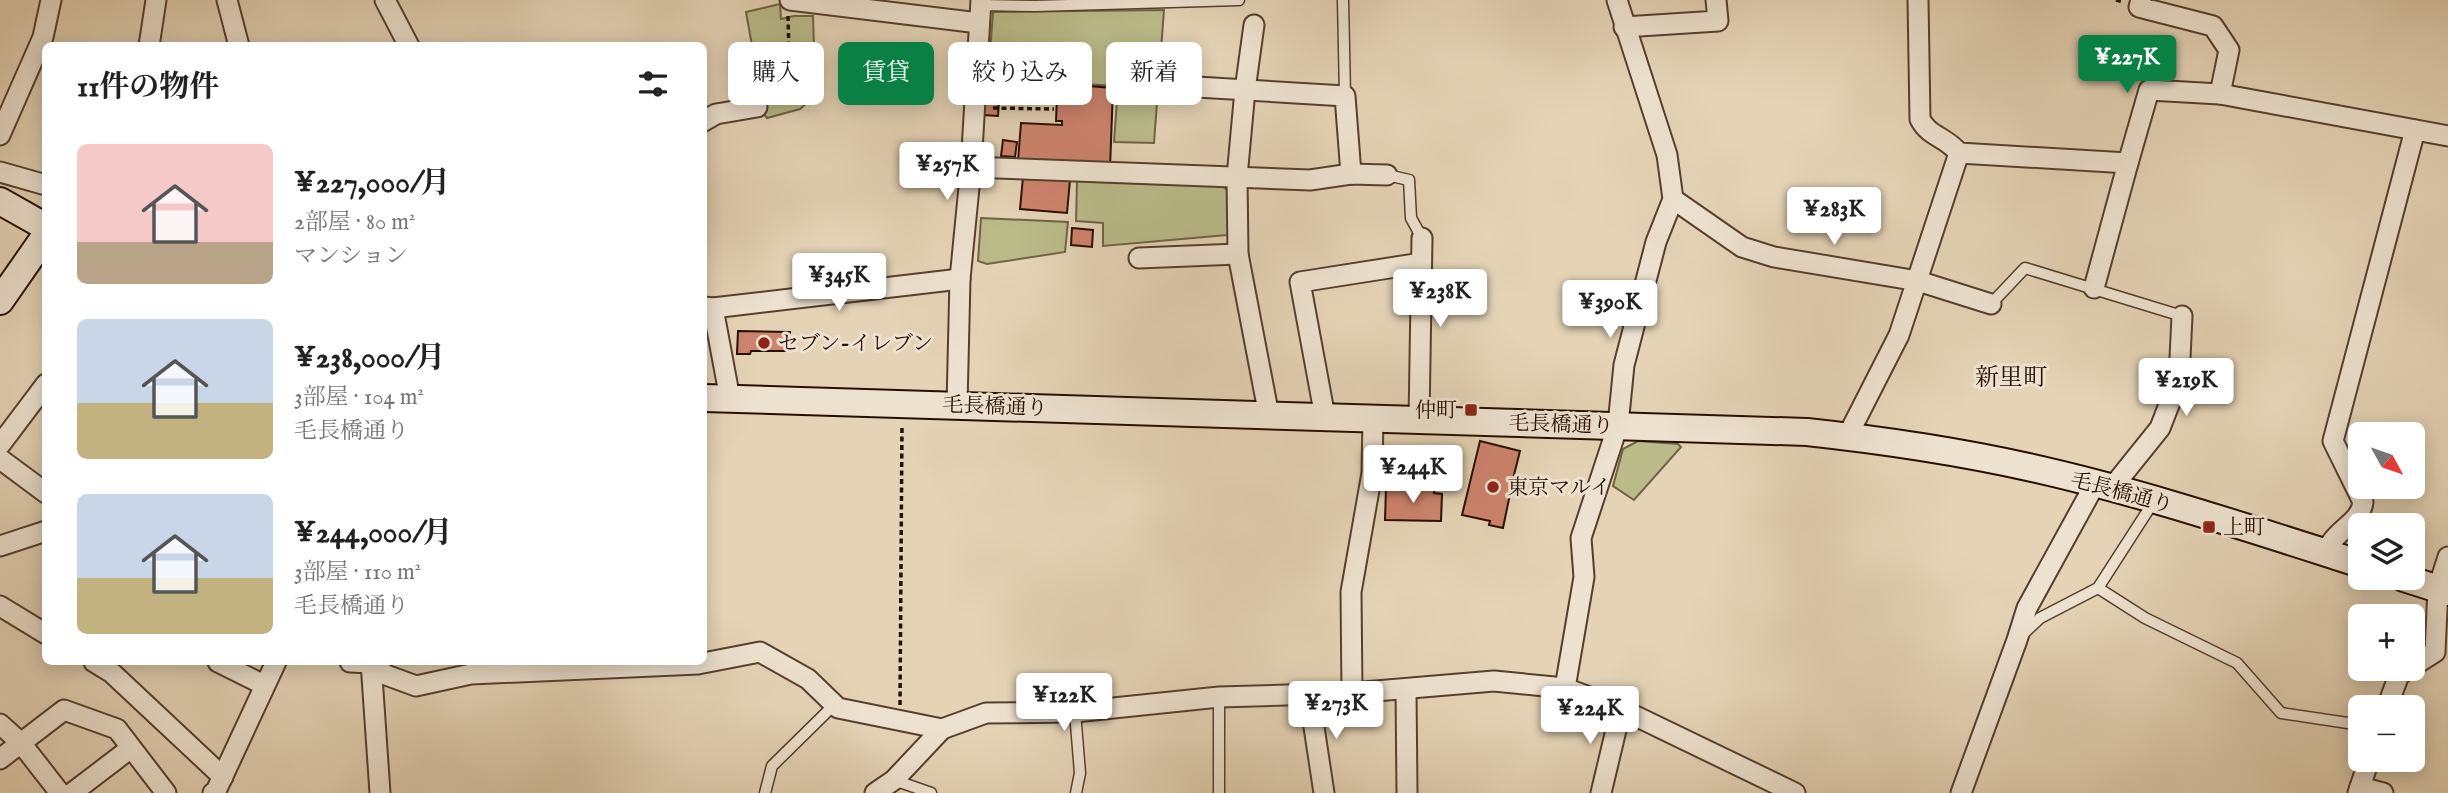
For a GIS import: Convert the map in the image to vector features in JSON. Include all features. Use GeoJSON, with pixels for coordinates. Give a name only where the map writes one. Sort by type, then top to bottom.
{"type":"FeatureCollection","features":[{"type":"Feature","properties":{"kind":"street"},"geometry":{"type":"LineString","coordinates":[[0,135],[43,37],[51,0]]}},
{"type":"Feature","properties":{"kind":"street"},"geometry":{"type":"LineString","coordinates":[[150,42],[156,0]]}},
{"type":"Feature","properties":{"kind":"street"},"geometry":{"type":"LineString","coordinates":[[227,0],[238,42]]}},
{"type":"Feature","properties":{"kind":"street"},"geometry":{"type":"LineString","coordinates":[[385,0],[407,42]]}},
{"type":"Feature","properties":{"kind":"street"},"geometry":{"type":"LineString","coordinates":[[1565,688],[1584,577],[1581,538],[1618,425],[1624,365],[1656,243],[1673,199],[1667,155],[1617,0]]}},
{"type":"Feature","properties":{"kind":"street"},"geometry":{"type":"LineString","coordinates":[[1624,27],[1718,21],[1716,0]]}},
{"type":"Feature","properties":{"kind":"street"},"geometry":{"type":"LineString","coordinates":[[1918,0],[1920,119],[1925,130],[1951,143],[1959,153],[2128,163]]}},
{"type":"Feature","properties":{"kind":"street"},"geometry":{"type":"LineString","coordinates":[[2141,0],[2139,7],[2213,26],[2229,50],[2220,94]]}},
{"type":"Feature","properties":{"kind":"street"},"geometry":{"type":"LineString","coordinates":[[789,8],[980,9],[971,167],[960,279],[957,405]]}},
{"type":"Feature","properties":{"kind":"street"},"geometry":{"type":"LineString","coordinates":[[1254,25],[1237,177],[1238,254],[1269,415]]}},
{"type":"Feature","properties":{"kind":"street"},"geometry":{"type":"LineString","coordinates":[[1202,88],[1345,96],[1352,174]]}},
{"type":"Feature","properties":{"kind":"street"},"geometry":{"type":"LineString","coordinates":[[2094,288],[2150,90],[2220,94],[2448,136]]}},
{"type":"Feature","properties":{"kind":"street"},"geometry":{"type":"LineString","coordinates":[[707,119],[716,114],[757,107]]}},
{"type":"Feature","properties":{"kind":"street"},"geometry":{"type":"LineString","coordinates":[[2325,552],[2362,508],[2363,502],[2333,441],[2415,130]]}},
{"type":"Feature","properties":{"kind":"street"},"geometry":{"type":"LineString","coordinates":[[1847,437],[1899,335],[1959,153]]}},
{"type":"Feature","properties":{"kind":"street"},"geometry":{"type":"LineString","coordinates":[[971,167],[1310,180],[1352,174],[1387,175]]}},
{"type":"Feature","properties":{"kind":"street"},"geometry":{"type":"LineString","coordinates":[[0,172],[42,184]]}},
{"type":"Feature","properties":{"kind":"street"},"geometry":{"type":"LineString","coordinates":[[1673,199],[1742,247],[1774,257],[1918,281],[1991,304]]}},
{"type":"Feature","properties":{"kind":"street"},"geometry":{"type":"LineString","coordinates":[[0,201],[42,225]]}},
{"type":"Feature","properties":{"kind":"street"},"geometry":{"type":"LineString","coordinates":[[1419,420],[1422,238]]}},
{"type":"Feature","properties":{"kind":"street"},"geometry":{"type":"LineString","coordinates":[[0,300],[42,241]]}},
{"type":"Feature","properties":{"kind":"street"},"geometry":{"type":"LineString","coordinates":[[1139,258],[1238,254]]}},
{"type":"Feature","properties":{"kind":"street"},"geometry":{"type":"LineString","coordinates":[[1325,417],[1300,282],[1421,263]]}},
{"type":"Feature","properties":{"kind":"street"},"geometry":{"type":"LineString","coordinates":[[730,399],[708,308],[960,279]]}},
{"type":"Feature","properties":{"kind":"street"},"geometry":{"type":"LineString","coordinates":[[1961,793],[2027,608],[2103,486],[2160,428],[2179,379],[2182,316]]}},
{"type":"Feature","properties":{"kind":"street"},"geometry":{"type":"LineString","coordinates":[[0,446],[42,389]]}},
{"type":"Feature","properties":{"kind":"street","name":"毛長橋通り"},"geometry":{"type":"LineString","coordinates":[[707,398],[1760,429],[1847,437],[2028,467],[2154,500],[2348,560]]}},
{"type":"Feature","properties":{"kind":"street"},"geometry":{"type":"LineString","coordinates":[[1352,694],[1351,592],[1372,473],[1373,418]]}},
{"type":"Feature","properties":{"kind":"street"},"geometry":{"type":"LineString","coordinates":[[0,459],[42,490]]}},
{"type":"Feature","properties":{"kind":"street"},"geometry":{"type":"LineString","coordinates":[[0,546],[42,532]]}},
{"type":"Feature","properties":{"kind":"street"},"geometry":{"type":"LineString","coordinates":[[2425,658],[2435,652],[2448,557]]}},
{"type":"Feature","properties":{"kind":"street"},"geometry":{"type":"LineString","coordinates":[[2425,584],[2443,590]]}},
{"type":"Feature","properties":{"kind":"street"},"geometry":{"type":"LineString","coordinates":[[0,607],[42,632]]}},
{"type":"Feature","properties":{"kind":"street"},"geometry":{"type":"LineString","coordinates":[[707,662],[760,652],[807,679],[838,708],[942,729]]}},
{"type":"Feature","properties":{"kind":"street"},"geometry":{"type":"LineString","coordinates":[[224,665],[264,685]]}},
{"type":"Feature","properties":{"kind":"street"},"geometry":{"type":"LineString","coordinates":[[115,667],[218,785],[274,665]]}},
{"type":"Feature","properties":{"kind":"street"},"geometry":{"type":"LineString","coordinates":[[371,665],[380,793]]}},
{"type":"Feature","properties":{"kind":"street"},"geometry":{"type":"LineString","coordinates":[[374,665],[386,675],[416,686],[471,674],[545,666],[622,665]]}},
{"type":"Feature","properties":{"kind":"street"},"geometry":{"type":"LineString","coordinates":[[875,793],[894,780],[942,729],[986,713],[1074,712],[1219,697],[1352,694],[1494,681],[1565,688],[1621,709],[1796,793]]}},
{"type":"Feature","properties":{"kind":"street"},"geometry":{"type":"LineString","coordinates":[[1405,689],[1407,793]]}},
{"type":"Feature","properties":{"kind":"street"},"geometry":{"type":"LineString","coordinates":[[1309,695],[1324,793]]}},
{"type":"Feature","properties":{"kind":"street"},"geometry":{"type":"LineString","coordinates":[[1601,793],[1621,709]]}},
{"type":"Feature","properties":{"kind":"street"},"geometry":{"type":"LineString","coordinates":[[0,759],[64,710],[117,729],[166,793]]}},
{"type":"Feature","properties":{"kind":"street"},"geometry":{"type":"LineString","coordinates":[[0,724],[21,743],[60,793]]}},
{"type":"Feature","properties":{"kind":"street"},"geometry":{"type":"LineString","coordinates":[[72,793],[131,748]]}},
{"type":"Feature","properties":{"kind":"street"},"geometry":{"type":"LineString","coordinates":[[2365,772],[2359,790],[2383,793]]}},
{"type":"Feature","properties":{"kind":"lane"},"geometry":{"type":"LineString","coordinates":[[980,9],[1239,0]]}},
{"type":"Feature","properties":{"kind":"lane"},"geometry":{"type":"LineString","coordinates":[[1343,0],[1345,96]]}},
{"type":"Feature","properties":{"kind":"lane"},"geometry":{"type":"LineString","coordinates":[[1387,175],[1409,180],[1411,218],[1422,238]]}},
{"type":"Feature","properties":{"kind":"lane"},"geometry":{"type":"LineString","coordinates":[[1991,304],[2025,268],[2182,316]]}},
{"type":"Feature","properties":{"kind":"lane"},"geometry":{"type":"LineString","coordinates":[[2017,640],[2040,618],[2098,587],[2154,500]]}},
{"type":"Feature","properties":{"kind":"lane"},"geometry":{"type":"LineString","coordinates":[[2098,587],[2145,618],[2237,663],[2281,713],[2348,723]]}},
{"type":"Feature","properties":{"kind":"lane"},"geometry":{"type":"LineString","coordinates":[[1219,697],[1219,793]]}},
{"type":"Feature","properties":{"kind":"lane"},"geometry":{"type":"LineString","coordinates":[[765,793],[772,766],[834,705]]}},
{"type":"Feature","properties":{"kind":"lane"},"geometry":{"type":"LineString","coordinates":[[1074,712],[1080,773],[1076,793]]}},
{"type":"Feature","properties":{"kind":"lane"},"geometry":{"type":"LineString","coordinates":[[894,780],[931,793]]}},
{"type":"Feature","properties":{"kind":"path"},"geometry":{"type":"LineString","coordinates":[[789,8],[789,42]]}},
{"type":"Feature","properties":{"kind":"path"},"geometry":{"type":"LineString","coordinates":[[982,108],[1054,109]]}},
{"type":"Feature","properties":{"kind":"path"},"geometry":{"type":"LineString","coordinates":[[900,721],[902,404]]}},
{"type":"Feature","properties":{"kind":"green space"},"geometry":{"type":"Polygon","coordinates":[[[780,4],[781,19],[813,16],[814,42],[751,42],[746,12],[780,4]]]}},
{"type":"Feature","properties":{"kind":"green space"},"geometry":{"type":"Polygon","coordinates":[[[1164,10],[1162,42],[1106,42],[1106,85],[1092,85],[1092,42],[991,42],[993,12],[1164,10]]]}},
{"type":"Feature","properties":{"kind":"green space"},"geometry":{"type":"Polygon","coordinates":[[[762,105],[804,105],[800,109],[767,118],[762,112],[762,105]]]}},
{"type":"Feature","properties":{"kind":"green space"},"geometry":{"type":"Polygon","coordinates":[[[1117,105],[1157,105],[1154,143],[1114,142],[1117,105]]]}},
{"type":"Feature","properties":{"kind":"green space"},"geometry":{"type":"Polygon","coordinates":[[[1077,180],[1221,185],[1227,190],[1231,231],[1227,235],[1103,246],[1103,223],[1076,221],[1077,180]]]}},
{"type":"Feature","properties":{"kind":"green space"},"geometry":{"type":"Polygon","coordinates":[[[981,218],[1068,222],[1065,252],[987,264],[978,261],[981,218]]]}},
{"type":"Feature","properties":{"kind":"green space"},"geometry":{"type":"Polygon","coordinates":[[[1638,441],[1678,444],[1681,447],[1634,500],[1613,486],[1623,449],[1638,441]]]}},
{"type":"Feature","properties":{"kind":"building"},"geometry":{"type":"Polygon","coordinates":[[[1092,86],[1106,87],[1106,105],[1112,105],[1110,168],[1018,161],[1021,123],[1062,125],[1062,121],[1056,121],[1057,105],[1092,105],[1092,86]]]}},
{"type":"Feature","properties":{"kind":"building"},"geometry":{"type":"Polygon","coordinates":[[[985,105],[999,105],[998,116],[984,115],[985,105]]]}},
{"type":"Feature","properties":{"kind":"building"},"geometry":{"type":"Polygon","coordinates":[[[1003,140],[1017,142],[1015,157],[1001,156],[1003,140]]]}},
{"type":"Feature","properties":{"kind":"building"},"geometry":{"type":"Polygon","coordinates":[[[1023,177],[1070,180],[1067,213],[1020,209],[1023,177]]]}},
{"type":"Feature","properties":{"kind":"building"},"geometry":{"type":"Polygon","coordinates":[[[1072,228],[1093,230],[1092,247],[1071,245],[1072,228]]]}},
{"type":"Feature","properties":{"kind":"building"},"geometry":{"type":"Polygon","coordinates":[[[738,331],[790,332],[789,351],[751,351],[750,354],[737,354],[738,331]]]}},
{"type":"Feature","properties":{"kind":"building","name":"東京マルイ"},"geometry":{"type":"Polygon","coordinates":[[[1480,441],[1520,451],[1513,479],[1518,480],[1514,495],[1510,494],[1503,528],[1489,525],[1490,521],[1462,515],[1480,441]]]}},
{"type":"Feature","properties":{"kind":"building"},"geometry":{"type":"Polygon","coordinates":[[[1386,488],[1434,489],[1434,493],[1442,494],[1441,521],[1385,520],[1386,488]]]}},
{"type":"Feature","properties":{"kind":"place","name":"セブン-イレブン"},"geometry":{"type":"Point","coordinates":[764,343]}},
{"type":"Feature","properties":{"kind":"place","name":"仲町"},"geometry":{"type":"Point","coordinates":[1471,410]}},
{"type":"Feature","properties":{"kind":"place","name":"東京マルイ"},"geometry":{"type":"Point","coordinates":[1493,487]}},
{"type":"Feature","properties":{"kind":"place","name":"上町"},"geometry":{"type":"Point","coordinates":[2209,527]}},
{"type":"Feature","properties":{"kind":"district","name":"新里町"},"geometry":{"type":"Point","coordinates":[2011,377]}}]}
